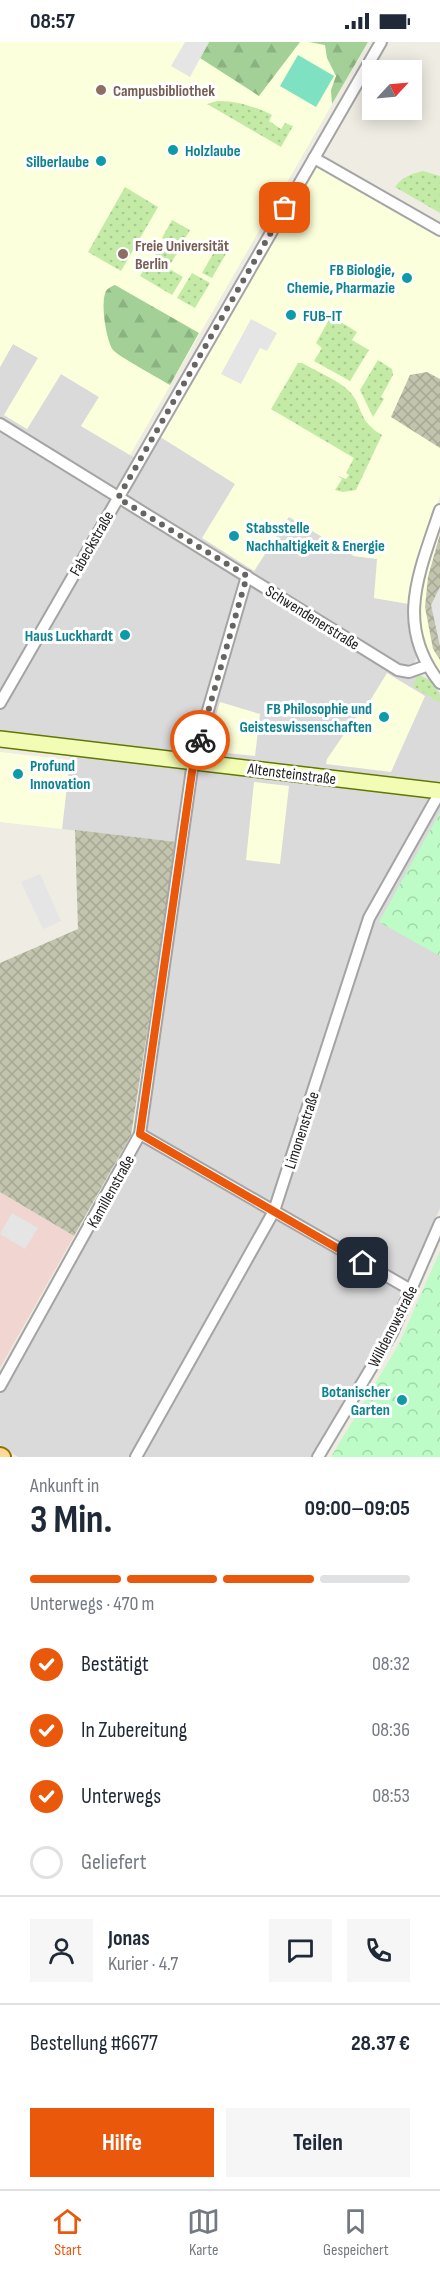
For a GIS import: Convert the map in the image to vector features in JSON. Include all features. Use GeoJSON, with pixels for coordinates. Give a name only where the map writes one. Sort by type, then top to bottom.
{"type":"FeatureCollection","features":[{"type":"Feature","properties":{"kind":"main road","name":"Altensteinstraße"},"geometry":{"type":"LineString","coordinates":[[0,739],[440,791]]}},
{"type":"Feature","properties":{"kind":"street","name":"Fabeckstraße"},"geometry":{"type":"LineString","coordinates":[[0,703],[381,42]]}},
{"type":"Feature","properties":{"kind":"street"},"geometry":{"type":"LineString","coordinates":[[314,158],[440,230]]}},
{"type":"Feature","properties":{"kind":"street","name":"Schwendenerstraße"},"geometry":{"type":"LineString","coordinates":[[0,424],[399,670],[409,672],[426,666]]}},
{"type":"Feature","properties":{"kind":"street"},"geometry":{"type":"LineString","coordinates":[[440,510],[420,571],[413,605],[416,640],[426,666],[440,683]]}},
{"type":"Feature","properties":{"kind":"street","name":"Kamillenstraße"},"geometry":{"type":"LineString","coordinates":[[0,1386],[140,1134],[193,762],[247,576]]}},
{"type":"Feature","properties":{"kind":"street","name":"Limonenstraße"},"geometry":{"type":"LineString","coordinates":[[136,1457],[274,1211],[369,918],[440,791]]}},
{"type":"Feature","properties":{"kind":"street"},"geometry":{"type":"LineString","coordinates":[[140,1134],[411,1290]]}},
{"type":"Feature","properties":{"kind":"street","name":"Willdenowstraße"},"geometry":{"type":"LineString","coordinates":[[318,1457],[392,1333],[440,1223]]}},
{"type":"Feature","properties":{"kind":"shaded area","name":"Freie Universität Berlin"},"geometry":{"type":"Polygon","coordinates":[[[0,42],[368,42],[130,455],[81,426],[99,397],[61,374],[27,429],[4,415],[38,358],[13,344],[0,367],[0,42]]]}},
{"type":"Feature","properties":{"kind":"shaded area"},"geometry":{"type":"Polygon","coordinates":[[[185,42],[209,42],[190,77],[171,66],[185,42]]]}},
{"type":"Feature","properties":{"kind":"shaded area","name":"Freie Universität Berlin"},"geometry":{"type":"Polygon","coordinates":[[[315,166],[440,235],[440,496],[413,581],[409,604],[374,598],[377,559],[354,556],[289,517],[254,571],[202,538],[235,484],[159,436],[315,166]]]}},
{"type":"Feature","properties":{"kind":"shaded area"},"geometry":{"type":"Polygon","coordinates":[[[251,319],[277,333],[267,351],[260,348],[241,384],[221,374],[251,319]]]}},
{"type":"Feature","properties":{"kind":"shaded area"},"geometry":{"type":"Polygon","coordinates":[[[13,344],[38,358],[4,415],[27,429],[61,374],[99,397],[81,426],[135,458],[119,486],[111,488],[0,419],[0,367],[13,344]]]}},
{"type":"Feature","properties":{"kind":"shaded area"},"geometry":{"type":"Polygon","coordinates":[[[427,372],[440,379],[440,448],[391,417],[410,375],[427,372]]]}},
{"type":"Feature","properties":{"kind":"shaded area"},"geometry":{"type":"Polygon","coordinates":[[[0,429],[110,499],[0,693],[0,429]]]}},
{"type":"Feature","properties":{"kind":"shaded area"},"geometry":{"type":"Polygon","coordinates":[[[159,436],[235,484],[254,571],[288,516],[354,556],[378,559],[374,598],[409,604],[411,632],[417,656],[413,666],[401,666],[130,500],[128,496],[130,493],[127,491],[159,436]]]}},
{"type":"Feature","properties":{"kind":"shaded area"},"geometry":{"type":"Polygon","coordinates":[[[118,506],[121,508],[123,506],[241,577],[190,753],[185,755],[6,734],[0,730],[0,711],[118,506]]]}},
{"type":"Feature","properties":{"kind":"shaded area"},"geometry":{"type":"Polygon","coordinates":[[[440,524],[440,679],[420,636],[418,603],[440,524]]]}},
{"type":"Feature","properties":{"kind":"shaded area"},"geometry":{"type":"Polygon","coordinates":[[[440,534],[440,660],[433,649],[425,607],[428,577],[440,534]]]}},
{"type":"Feature","properties":{"kind":"shaded area"},"geometry":{"type":"Polygon","coordinates":[[[252,584],[407,677],[420,675],[431,681],[440,693],[440,783],[208,757],[200,754],[249,587],[252,584]]]}},
{"type":"Feature","properties":{"kind":"shaded area"},"geometry":{"type":"Polygon","coordinates":[[[440,587],[440,646],[431,605],[440,587]]]}},
{"type":"Feature","properties":{"kind":"shaded area"},"geometry":{"type":"Polygon","coordinates":[[[387,673],[425,696],[391,772],[326,764],[327,759],[360,711],[363,712],[387,673]]]}},
{"type":"Feature","properties":{"kind":"shaded area"},"geometry":{"type":"Polygon","coordinates":[[[220,702],[260,714],[255,756],[208,751],[206,748],[220,702]]]}},
{"type":"Feature","properties":{"kind":"shaded area"},"geometry":{"type":"Polygon","coordinates":[[[0,752],[70,760],[62,829],[0,822],[0,752]]]}},
{"type":"Feature","properties":{"kind":"shaded area"},"geometry":{"type":"Polygon","coordinates":[[[70,753],[186,769],[177,842],[62,829],[70,753]]]}},
{"type":"Feature","properties":{"kind":"shaded area"},"geometry":{"type":"Polygon","coordinates":[[[196,771],[429,797],[367,910],[272,1201],[267,1202],[147,1132],[145,1127],[196,771]]]}},
{"type":"Feature","properties":{"kind":"shaded area"},"geometry":{"type":"Polygon","coordinates":[[[254,782],[289,786],[280,864],[246,860],[254,782]]]}},
{"type":"Feature","properties":{"kind":"shaded area"},"geometry":{"type":"Polygon","coordinates":[[[440,801],[440,1208],[409,1281],[404,1283],[283,1211],[282,1206],[377,912],[440,801]]]}},
{"type":"Feature","properties":{"kind":"shaded area"},"geometry":{"type":"Polygon","coordinates":[[[75,830],[177,842],[131,1135],[74,1236],[0,1192],[0,963],[78,929],[75,830]]]}},
{"type":"Feature","properties":{"kind":"shaded area"},"geometry":{"type":"Polygon","coordinates":[[[40,874],[61,921],[43,929],[21,882],[40,874]]]}},
{"type":"Feature","properties":{"kind":"shaded area"},"geometry":{"type":"Polygon","coordinates":[[[145,1141],[264,1210],[265,1215],[129,1457],[18,1457],[0,1445],[0,1394],[141,1142],[145,1141]]]}},
{"type":"Feature","properties":{"kind":"shaded area"},"geometry":{"type":"Polygon","coordinates":[[[0,1192],[74,1236],[0,1368],[0,1192]]]}},
{"type":"Feature","properties":{"kind":"shaded area"},"geometry":{"type":"Polygon","coordinates":[[[12,1213],[38,1228],[25,1249],[0,1234],[12,1213]]]}},
{"type":"Feature","properties":{"kind":"shaded area"},"geometry":{"type":"Polygon","coordinates":[[[280,1220],[401,1290],[403,1295],[386,1334],[312,1457],[142,1457],[275,1221],[280,1220]]]}},
{"type":"Feature","properties":{"kind":"green space"},"geometry":{"type":"Polygon","coordinates":[[[209,42],[300,42],[259,96],[200,58],[209,42]]]}},
{"type":"Feature","properties":{"kind":"green space"},"geometry":{"type":"Polygon","coordinates":[[[309,42],[368,42],[332,104],[331,90],[336,76],[327,58],[325,45],[309,42]]]}},
{"type":"Feature","properties":{"kind":"green space"},"geometry":{"type":"Polygon","coordinates":[[[298,55],[334,76],[316,107],[280,86],[298,55]]]}},
{"type":"Feature","properties":{"kind":"green space"},"geometry":{"type":"Polygon","coordinates":[[[217,101],[238,103],[266,112],[272,115],[269,121],[281,129],[285,123],[293,126],[281,147],[207,104],[217,101]]]}},
{"type":"Feature","properties":{"kind":"green space"},"geometry":{"type":"Polygon","coordinates":[[[423,171],[440,176],[440,213],[395,187],[407,176],[423,171]]]}},
{"type":"Feature","properties":{"kind":"green space"},"geometry":{"type":"Polygon","coordinates":[[[125,187],[158,207],[121,271],[88,252],[125,187]]]}},
{"type":"Feature","properties":{"kind":"green space"},"geometry":{"type":"Polygon","coordinates":[[[172,220],[190,230],[179,248],[162,238],[172,220]]]}},
{"type":"Feature","properties":{"kind":"green space"},"geometry":{"type":"Polygon","coordinates":[[[159,243],[177,253],[171,263],[153,253],[159,243]]]}},
{"type":"Feature","properties":{"kind":"green space"},"geometry":{"type":"Polygon","coordinates":[[[217,247],[227,252],[212,278],[202,273],[217,247]]]}},
{"type":"Feature","properties":{"kind":"green space"},"geometry":{"type":"Polygon","coordinates":[[[151,258],[183,277],[172,295],[140,276],[151,258]]]}},
{"type":"Feature","properties":{"kind":"green space"},"geometry":{"type":"Polygon","coordinates":[[[192,273],[210,283],[195,308],[177,298],[192,273]]]}},
{"type":"Feature","properties":{"kind":"green space"},"geometry":{"type":"Polygon","coordinates":[[[115,285],[199,333],[170,385],[116,353],[110,345],[106,331],[104,299],[106,291],[115,285]]]}},
{"type":"Feature","properties":{"kind":"green space"},"geometry":{"type":"Polygon","coordinates":[[[331,316],[357,332],[352,340],[369,350],[350,381],[314,361],[322,348],[316,343],[331,316]]]}},
{"type":"Feature","properties":{"kind":"green space"},"geometry":{"type":"Polygon","coordinates":[[[378,360],[392,369],[393,375],[381,397],[384,399],[373,417],[360,390],[378,360]]]}},
{"type":"Feature","properties":{"kind":"green space"},"geometry":{"type":"Polygon","coordinates":[[[298,363],[326,375],[348,390],[368,424],[382,435],[356,490],[343,492],[335,490],[342,479],[338,476],[346,479],[349,475],[346,473],[354,458],[271,409],[298,363]]]}},
{"type":"Feature","properties":{"kind":"green space"},"geometry":{"type":"Polygon","coordinates":[[[417,676],[433,685],[440,703],[413,686],[417,676]]]}},
{"type":"Feature","properties":{"kind":"green space"},"geometry":{"type":"Polygon","coordinates":[[[440,812],[440,956],[379,922],[440,812]]]}},
{"type":"Feature","properties":{"kind":"green space","name":"Botanischer Garten"},"geometry":{"type":"Polygon","coordinates":[[[440,1251],[440,1457],[331,1457],[399,1344],[440,1251]]]}},
{"type":"Feature","properties":{"kind":"way so far"},"geometry":{"type":"LineString","coordinates":[[200,740],[247,576],[118,498],[285,208]]}},
{"type":"Feature","properties":{"kind":"place","name":"Campusbibliothek"},"geometry":{"type":"Point","coordinates":[101,90]}},
{"type":"Feature","properties":{"kind":"place","name":"Holzlaube"},"geometry":{"type":"Point","coordinates":[173,150]}},
{"type":"Feature","properties":{"kind":"place","name":"Silberlaube"},"geometry":{"type":"Point","coordinates":[101,161]}},
{"type":"Feature","properties":{"kind":"place","name":"Freie Universität Berlin"},"geometry":{"type":"Point","coordinates":[123,254]}},
{"type":"Feature","properties":{"kind":"place","name":"FB Biologie, Chemie, Pharmazie"},"geometry":{"type":"Point","coordinates":[407,278]}},
{"type":"Feature","properties":{"kind":"place","name":"FUB-IT"},"geometry":{"type":"Point","coordinates":[291,315]}},
{"type":"Feature","properties":{"kind":"place","name":"Stabsstelle Nachhaltigkeit & Energie"},"geometry":{"type":"Point","coordinates":[234,536]}},
{"type":"Feature","properties":{"kind":"place","name":"Haus Luckhardt"},"geometry":{"type":"Point","coordinates":[125,635]}},
{"type":"Feature","properties":{"kind":"place","name":"FB Philosophie und Geisteswissenschaften"},"geometry":{"type":"Point","coordinates":[384,717]}},
{"type":"Feature","properties":{"kind":"place","name":"Profund Innovation"},"geometry":{"type":"Point","coordinates":[18,774]}},
{"type":"Feature","properties":{"kind":"place","name":"Botanischer Garten"},"geometry":{"type":"Point","coordinates":[402,1400]}},
{"type":"Feature","properties":{"kind":"route"},"geometry":{"type":"LineString","coordinates":[[200,740],[193,762],[140,1134],[363,1263]]}}]}
